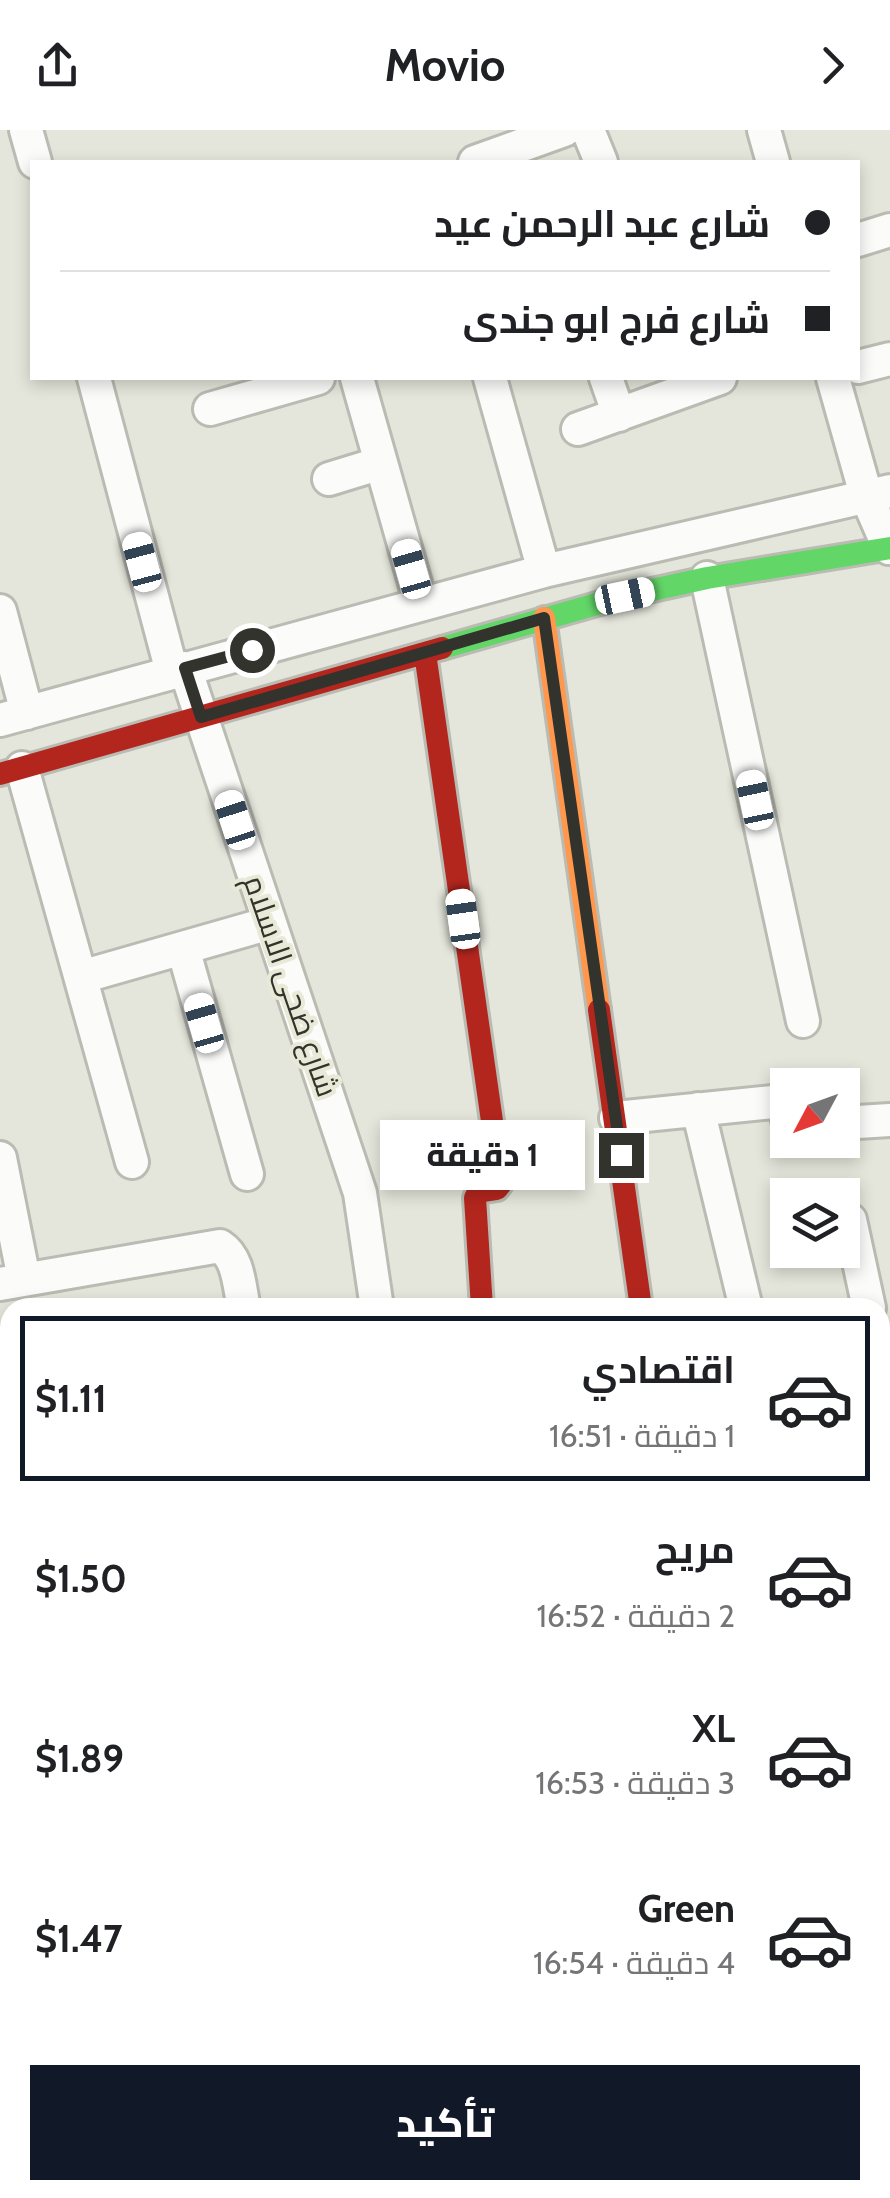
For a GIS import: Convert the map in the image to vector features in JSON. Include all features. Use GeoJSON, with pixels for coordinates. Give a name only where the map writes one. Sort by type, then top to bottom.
{"type":"FeatureCollection","features":[{"type":"Feature","properties":{"kind":"street"},"geometry":{"type":"LineString","coordinates":[[0,140],[26,130],[34,160]]}},
{"type":"Feature","properties":{"kind":"street"},"geometry":{"type":"LineString","coordinates":[[486,160],[528,153],[564,130]]}},
{"type":"Feature","properties":{"kind":"street"},"geometry":{"type":"LineString","coordinates":[[588,130],[599,160]]}},
{"type":"Feature","properties":{"kind":"street"},"geometry":{"type":"LineString","coordinates":[[860,239],[890,230]]}},
{"type":"Feature","properties":{"kind":"street"},"geometry":{"type":"LineString","coordinates":[[860,366],[890,359]]}},
{"type":"Feature","properties":{"kind":"street","name":"شارع ضحى الاسلام"},"geometry":{"type":"LineString","coordinates":[[95,380],[178,670],[201,717],[360,1192],[376,1298]]}},
{"type":"Feature","properties":{"kind":"street"},"geometry":{"type":"LineString","coordinates":[[210,410],[311,380]]}},
{"type":"Feature","properties":{"kind":"street"},"geometry":{"type":"LineString","coordinates":[[358,380],[421,604]]}},
{"type":"Feature","properties":{"kind":"street"},"geometry":{"type":"LineString","coordinates":[[491,380],[544,570]]}},
{"type":"Feature","properties":{"kind":"street"},"geometry":{"type":"LineString","coordinates":[[607,380],[619,414]]}},
{"type":"Feature","properties":{"kind":"street"},"geometry":{"type":"LineString","coordinates":[[578,430],[714,380]]}},
{"type":"Feature","properties":{"kind":"street"},"geometry":{"type":"LineString","coordinates":[[132,1162],[81,977],[11,771],[544,618],[707,578],[890,550],[878,493],[834,380]]}},
{"type":"Feature","properties":{"kind":"street"},"geometry":{"type":"LineString","coordinates":[[329,479],[381,463]]}},
{"type":"Feature","properties":{"kind":"street"},"geometry":{"type":"LineString","coordinates":[[0,611],[13,716],[544,570],[878,493]]}},
{"type":"Feature","properties":{"kind":"street"},"geometry":{"type":"LineString","coordinates":[[707,578],[804,1021]]}},
{"type":"Feature","properties":{"kind":"street"},"geometry":{"type":"LineString","coordinates":[[544,618],[639,1298]]}},
{"type":"Feature","properties":{"kind":"street"},"geometry":{"type":"LineString","coordinates":[[426,654],[501,1184],[497,1189],[478,1192],[475,1198],[481,1298]]}},
{"type":"Feature","properties":{"kind":"street"},"geometry":{"type":"LineString","coordinates":[[81,977],[270,922]]}},
{"type":"Feature","properties":{"kind":"street"},"geometry":{"type":"LineString","coordinates":[[183,948],[247,1174]]}},
{"type":"Feature","properties":{"kind":"street"},"geometry":{"type":"LineString","coordinates":[[616,1118],[770,1102]]}},
{"type":"Feature","properties":{"kind":"street"},"geometry":{"type":"LineString","coordinates":[[698,1109],[744,1298]]}},
{"type":"Feature","properties":{"kind":"street"},"geometry":{"type":"LineString","coordinates":[[860,1122],[890,1120]]}},
{"type":"Feature","properties":{"kind":"street"},"geometry":{"type":"LineString","coordinates":[[0,1158],[12,1282],[220,1246],[230,1252],[242,1298]]}},
{"type":"Feature","properties":{"kind":"street"},"geometry":{"type":"LineString","coordinates":[[860,1268],[866,1298]]}},
{"type":"Feature","properties":{"kind":"traffic: fast"},"geometry":{"type":"LineString","coordinates":[[442,648],[625,596],[707,578],[890,548]]}},
{"type":"Feature","properties":{"kind":"traffic: slow"},"geometry":{"type":"LineString","coordinates":[[544,618],[599,1010]]}},
{"type":"Feature","properties":{"kind":"traffic: jam"},"geometry":{"type":"LineString","coordinates":[[0,774],[442,648]]}},
{"type":"Feature","properties":{"kind":"traffic: jam"},"geometry":{"type":"LineString","coordinates":[[425,653],[501,1184],[497,1189],[478,1192],[475,1198],[481,1298]]}},
{"type":"Feature","properties":{"kind":"traffic: jam"},"geometry":{"type":"LineString","coordinates":[[599,1010],[640,1298]]}},
{"type":"Feature","properties":{"kind":"route"},"geometry":{"type":"LineString","coordinates":[[252,650],[185,668],[201,717],[544,618],[621,1155]]}}]}
